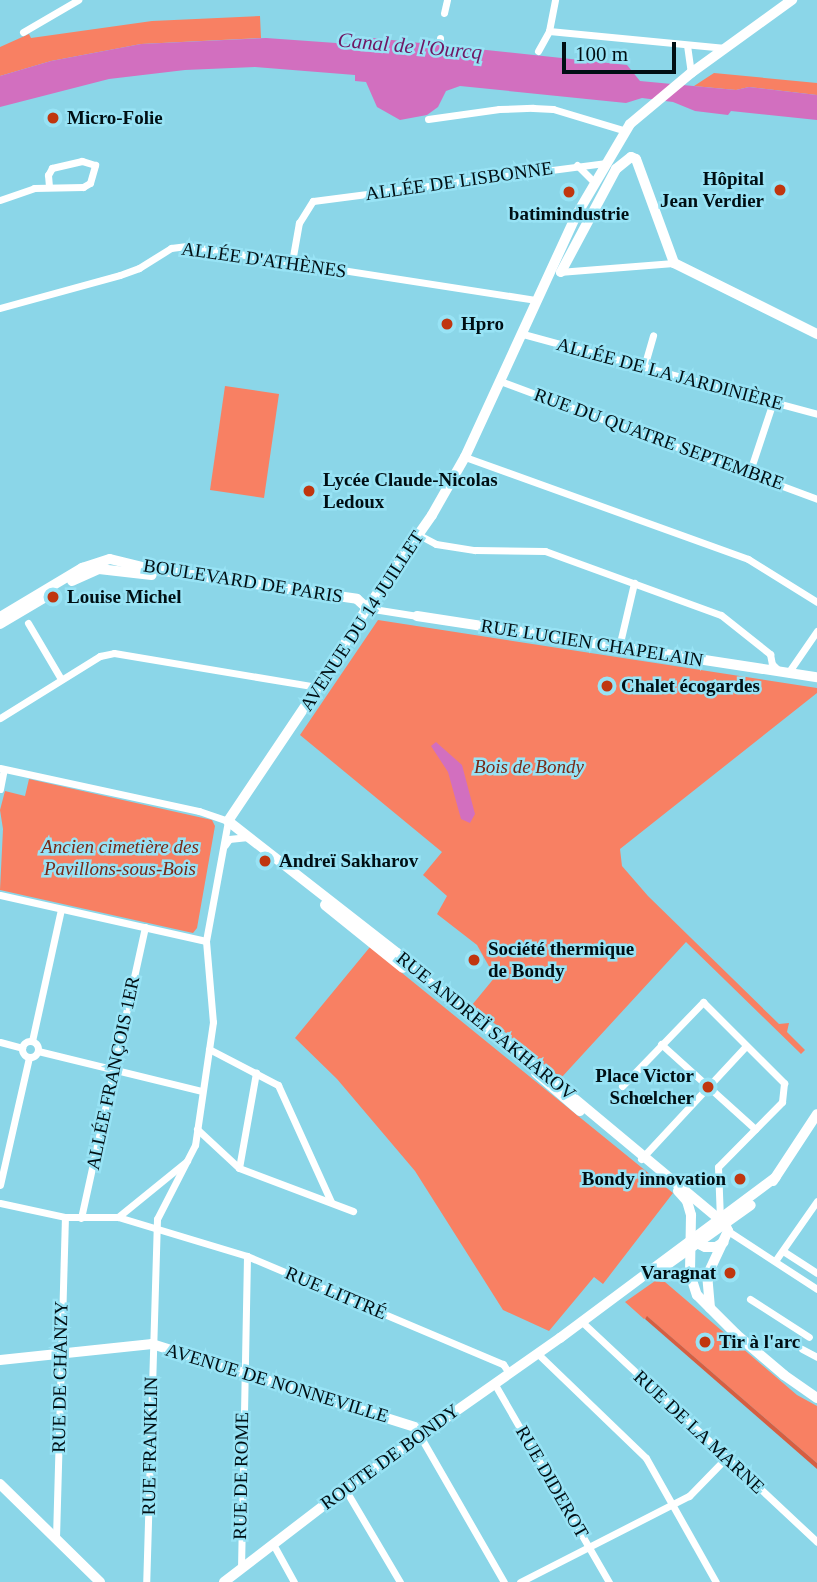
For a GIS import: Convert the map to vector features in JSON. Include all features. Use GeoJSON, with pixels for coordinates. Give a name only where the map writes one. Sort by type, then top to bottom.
{"type":"FeatureCollection","features":[{"type":"Feature","properties":{"kind":"street"},"geometry":{"type":"LineString","coordinates":[[23,32],[78,0]]}},
{"type":"Feature","properties":{"kind":"street"},"geometry":{"type":"LineString","coordinates":[[444,13],[447,0]]}},
{"type":"Feature","properties":{"kind":"street"},"geometry":{"type":"LineString","coordinates":[[538,51],[549,31],[555,0]]}},
{"type":"Feature","properties":{"kind":"street","name":"AVENUE DU 14 JUILLET"},"geometry":{"type":"LineString","coordinates":[[202,1091],[213,1022],[206,941],[228,821],[318,687],[367,608],[419,535],[465,457],[523,334],[547,274],[593,181],[626,131],[635,119],[695,68],[792,0]]}},
{"type":"Feature","properties":{"kind":"street"},"geometry":{"type":"LineString","coordinates":[[549,31],[725,48]]}},
{"type":"Feature","properties":{"kind":"street"},"geometry":{"type":"LineString","coordinates":[[687,45],[695,68]]}},
{"type":"Feature","properties":{"kind":"street"},"geometry":{"type":"LineString","coordinates":[[428,119],[499,109],[540,108],[626,131]]}},
{"type":"Feature","properties":{"kind":"street"},"geometry":{"type":"LineString","coordinates":[[561,272],[616,169],[631,157],[636,159],[674,263]]}},
{"type":"Feature","properties":{"kind":"street"},"geometry":{"type":"LineString","coordinates":[[0,200],[49,186],[83,187],[90,183],[95,165],[82,161],[52,168],[48,176],[49,186]]}},
{"type":"Feature","properties":{"kind":"street","name":"ALLÉE DE LISBONNE"},"geometry":{"type":"LineString","coordinates":[[292,262],[299,223],[313,201],[605,163]]}},
{"type":"Feature","properties":{"kind":"street"},"geometry":{"type":"LineString","coordinates":[[577,165],[593,181]]}},
{"type":"Feature","properties":{"kind":"street","name":"ALLÉE D'ATHÈNES"},"geometry":{"type":"LineString","coordinates":[[0,308],[129,272],[171,248],[187,246],[537,300]]}},
{"type":"Feature","properties":{"kind":"street"},"geometry":{"type":"LineString","coordinates":[[547,274],[674,263],[817,334]]}},
{"type":"Feature","properties":{"kind":"street","name":"ALLÉE DE LA JARDINIÈRE"},"geometry":{"type":"LineString","coordinates":[[523,334],[817,414]]}},
{"type":"Feature","properties":{"kind":"street"},"geometry":{"type":"LineString","coordinates":[[644,367],[653,335]]}},
{"type":"Feature","properties":{"kind":"street","name":"RUE DU QUATRE SEPTEMBRE"},"geometry":{"type":"LineString","coordinates":[[500,381],[750,471],[817,499]]}},
{"type":"Feature","properties":{"kind":"street"},"geometry":{"type":"LineString","coordinates":[[750,471],[773,402]]}},
{"type":"Feature","properties":{"kind":"street"},"geometry":{"type":"LineString","coordinates":[[465,457],[748,559],[817,602]]}},
{"type":"Feature","properties":{"kind":"street"},"geometry":{"type":"LineString","coordinates":[[419,535],[436,544],[475,550],[545,551],[721,615],[770,654],[772,664],[784,673],[817,631]]}},
{"type":"Feature","properties":{"kind":"street","name":"BOULEVARD DE PARIS"},"geometry":{"type":"LineString","coordinates":[[0,617],[82,568],[110,559],[150,569],[357,600],[367,608]]}},
{"type":"Feature","properties":{"kind":"street","name":"BOULEVARD DE PARIS"},"geometry":{"type":"LineString","coordinates":[[0,624],[52,592],[99,569],[367,608]]}},
{"type":"Feature","properties":{"kind":"street"},"geometry":{"type":"LineString","coordinates":[[619,647],[634,583]]}},
{"type":"Feature","properties":{"kind":"street","name":"RUE LUCIEN CHAPELAIN"},"geometry":{"type":"LineString","coordinates":[[367,608],[817,677]]}},
{"type":"Feature","properties":{"kind":"street"},"geometry":{"type":"LineString","coordinates":[[27,623],[61,679]]}},
{"type":"Feature","properties":{"kind":"street"},"geometry":{"type":"LineString","coordinates":[[0,718],[100,656],[114,653],[318,687]]}},
{"type":"Feature","properties":{"kind":"street"},"geometry":{"type":"LineString","coordinates":[[0,789],[2,769],[199,811],[228,821]]}},
{"type":"Feature","properties":{"kind":"street","name":"RUE ANDREÏ SAKHAROV"},"geometry":{"type":"LineString","coordinates":[[228,821],[296,881],[643,1158],[724,1229]]}},
{"type":"Feature","properties":{"kind":"street"},"geometry":{"type":"LineString","coordinates":[[223,848],[229,839],[248,837]]}},
{"type":"Feature","properties":{"kind":"street"},"geometry":{"type":"LineString","coordinates":[[0,895],[206,941]]}},
{"type":"Feature","properties":{"kind":"street"},"geometry":{"type":"LineString","coordinates":[[22,1048],[32,1041],[61,909]]}},
{"type":"Feature","properties":{"kind":"street","name":"ALLÉE FRANÇOIS 1ER"},"geometry":{"type":"LineString","coordinates":[[80,1218],[145,927]]}},
{"type":"Feature","properties":{"kind":"street"},"geometry":{"type":"LineString","coordinates":[[622,1086],[703,1002],[783,1083],[782,1102],[718,1167],[724,1229],[707,1276],[710,1308]]}},
{"type":"Feature","properties":{"kind":"street"},"geometry":{"type":"LineString","coordinates":[[32,1041],[38,1046],[38,1051]]}},
{"type":"Feature","properties":{"kind":"street"},"geometry":{"type":"LineString","coordinates":[[0,1042],[22,1048],[29,1057]]}},
{"type":"Feature","properties":{"kind":"street"},"geometry":{"type":"LineString","coordinates":[[661,1044],[755,1129]]}},
{"type":"Feature","properties":{"kind":"street"},"geometry":{"type":"LineString","coordinates":[[643,1158],[746,1046]]}},
{"type":"Feature","properties":{"kind":"street"},"geometry":{"type":"LineString","coordinates":[[209,1049],[278,1085],[331,1202]]}},
{"type":"Feature","properties":{"kind":"street"},"geometry":{"type":"LineString","coordinates":[[0,1185],[29,1057],[38,1051],[202,1091]]}},
{"type":"Feature","properties":{"kind":"street"},"geometry":{"type":"LineString","coordinates":[[239,1168],[256,1073]]}},
{"type":"Feature","properties":{"kind":"street","name":"RUE FRANKLIN"},"geometry":{"type":"LineString","coordinates":[[146,1582],[157,1219],[195,1145],[202,1091]]}},
{"type":"Feature","properties":{"kind":"street","name":"ROUTE DE BONDY"},"geometry":{"type":"LineString","coordinates":[[224,1582],[345,1489],[560,1338],[615,1296],[724,1229],[776,1177],[817,1114]]}},
{"type":"Feature","properties":{"kind":"street"},"geometry":{"type":"LineString","coordinates":[[197,1129],[239,1168],[354,1211]]}},
{"type":"Feature","properties":{"kind":"street","name":"RUE ANDREÏ SAKHAROV"},"geometry":{"type":"LineString","coordinates":[[643,1158],[687,1201],[696,1244],[692,1282],[697,1295],[784,1375],[817,1398]]}},
{"type":"Feature","properties":{"kind":"street"},"geometry":{"type":"LineString","coordinates":[[118,1217],[187,1161]]}},
{"type":"Feature","properties":{"kind":"street"},"geometry":{"type":"LineString","coordinates":[[775,1261],[817,1201]]}},
{"type":"Feature","properties":{"kind":"street","name":"RUE LITTRÉ"},"geometry":{"type":"LineString","coordinates":[[0,1203],[65,1217],[118,1217],[157,1226],[247,1256],[503,1364],[509,1373]]}},
{"type":"Feature","properties":{"kind":"street","name":"RUE DE CHANZY"},"geometry":{"type":"LineString","coordinates":[[56,1538],[65,1217]]}},
{"type":"Feature","properties":{"kind":"street"},"geometry":{"type":"LineString","coordinates":[[696,1244],[716,1247],[724,1229]]}},
{"type":"Feature","properties":{"kind":"street"},"geometry":{"type":"LineString","coordinates":[[724,1229],[817,1289]]}},
{"type":"Feature","properties":{"kind":"street"},"geometry":{"type":"LineString","coordinates":[[783,1251],[817,1273]]}},
{"type":"Feature","properties":{"kind":"street","name":"RUE DE ROME"},"geometry":{"type":"LineString","coordinates":[[241,1569],[247,1256]]}},
{"type":"Feature","properties":{"kind":"street"},"geometry":{"type":"LineString","coordinates":[[750,1299],[809,1337]]}},
{"type":"Feature","properties":{"kind":"street","name":"RUE DE LA MARNE"},"geometry":{"type":"LineString","coordinates":[[581,1321],[817,1542]]}},
{"type":"Feature","properties":{"kind":"street","name":"AVENUE DE NONNEVILLE"},"geometry":{"type":"LineString","coordinates":[[0,1360],[152,1344],[424,1433]]}},
{"type":"Feature","properties":{"kind":"street"},"geometry":{"type":"LineString","coordinates":[[802,1349],[817,1357]]}},
{"type":"Feature","properties":{"kind":"street"},"geometry":{"type":"LineString","coordinates":[[537,1353],[640,1452],[716,1582]]}},
{"type":"Feature","properties":{"kind":"street","name":"RUE DIDEROT"},"geometry":{"type":"LineString","coordinates":[[494,1383],[610,1582]]}},
{"type":"Feature","properties":{"kind":"street"},"geometry":{"type":"LineString","coordinates":[[424,1433],[504,1582]]}},
{"type":"Feature","properties":{"kind":"street"},"geometry":{"type":"LineString","coordinates":[[520,1582],[588,1545],[689,1496],[726,1458]]}},
{"type":"Feature","properties":{"kind":"street"},"geometry":{"type":"LineString","coordinates":[[0,1484],[100,1582]]}},
{"type":"Feature","properties":{"kind":"street"},"geometry":{"type":"LineString","coordinates":[[345,1489],[400,1582]]}},
{"type":"Feature","properties":{"kind":"street"},"geometry":{"type":"LineString","coordinates":[[273,1544],[294,1582]]}},
{"type":"Feature","properties":{"kind":"green space"},"geometry":{"type":"Polygon","coordinates":[[[260,16],[261,38],[141,44],[51,61],[0,76],[0,47],[29,34],[31,38],[152,21],[260,16]]]}},
{"type":"Feature","properties":{"kind":"green space"},"geometry":{"type":"Polygon","coordinates":[[[714,73],[817,83],[817,95],[749,87],[736,90],[694,86],[714,73]]]}},
{"type":"Feature","properties":{"kind":"green space"},"geometry":{"type":"Polygon","coordinates":[[[225,386],[279,394],[264,498],[210,490],[225,386]]]}},
{"type":"Feature","properties":{"kind":"green space","name":"Bois de Bondy"},"geometry":{"type":"Polygon","coordinates":[[[378,620],[817,688],[817,693],[620,849],[622,866],[648,896],[779,1024],[789,1023],[787,1032],[805,1050],[801,1054],[686,942],[561,1078],[472,1005],[495,977],[477,945],[437,914],[447,896],[423,875],[442,852],[300,735],[378,620]]]}},
{"type":"Feature","properties":{"kind":"green space","name":"Ancien cimetière des Pavillons-sous-Bois"},"geometry":{"type":"Polygon","coordinates":[[[29,779],[212,820],[215,826],[197,928],[193,933],[0,890],[3,829],[0,810],[5,791],[25,796],[29,779]]]}},
{"type":"Feature","properties":{"kind":"green space"},"geometry":{"type":"Polygon","coordinates":[[[370,947],[673,1193],[603,1284],[594,1277],[549,1331],[503,1310],[415,1171],[337,1079],[295,1038],[370,947]]]}},
{"type":"Feature","properties":{"kind":"green space"},"geometry":{"type":"Polygon","coordinates":[[[655,1281],[665,1282],[797,1395],[817,1406],[817,1463],[648,1317],[644,1319],[625,1302],[655,1281]]]}},
{"type":"Feature","properties":{"kind":"shaded area"},"geometry":{"type":"Polygon","coordinates":[[[647,1316],[817,1463],[817,1469],[645,1319],[647,1316]]]}},
{"type":"Feature","properties":{"kind":"water","name":"Canal de l'Ourcq"},"geometry":{"type":"Polygon","coordinates":[[[266,38],[364,45],[373,38],[627,65],[640,81],[736,90],[749,87],[817,95],[817,120],[731,111],[728,115],[695,111],[673,102],[642,98],[626,103],[460,86],[446,91],[438,107],[427,115],[400,120],[377,107],[366,82],[355,81],[355,75],[255,67],[185,70],[109,79],[0,107],[0,76],[51,61],[141,44],[266,38]]]}},
{"type":"Feature","properties":{"kind":"water"},"geometry":{"type":"Polygon","coordinates":[[[436,742],[462,765],[475,814],[470,823],[461,819],[448,772],[431,746],[436,742]]]}},
{"type":"Feature","properties":{"kind":"place","name":"Micro-Folie"},"geometry":{"type":"Point","coordinates":[53,118]}},
{"type":"Feature","properties":{"kind":"place","name":"Hôpital Jean Verdier"},"geometry":{"type":"Point","coordinates":[780,190]}},
{"type":"Feature","properties":{"kind":"place","name":"batimindustrie"},"geometry":{"type":"Point","coordinates":[569,192]}},
{"type":"Feature","properties":{"kind":"place","name":"Hpro"},"geometry":{"type":"Point","coordinates":[447,324]}},
{"type":"Feature","properties":{"kind":"place","name":"Lycée Claude-Nicolas Ledoux"},"geometry":{"type":"Point","coordinates":[309,491]}},
{"type":"Feature","properties":{"kind":"place","name":"Louise Michel"},"geometry":{"type":"Point","coordinates":[53,597]}},
{"type":"Feature","properties":{"kind":"place","name":"Chalet écogardes"},"geometry":{"type":"Point","coordinates":[607,686]}},
{"type":"Feature","properties":{"kind":"place","name":"Andreï Sakharov"},"geometry":{"type":"Point","coordinates":[265,861]}},
{"type":"Feature","properties":{"kind":"place","name":"Société thermique de Bondy"},"geometry":{"type":"Point","coordinates":[474,960]}},
{"type":"Feature","properties":{"kind":"place","name":"Place Victor Schœlcher"},"geometry":{"type":"Point","coordinates":[708,1087]}},
{"type":"Feature","properties":{"kind":"place","name":"Bondy innovation"},"geometry":{"type":"Point","coordinates":[740,1179]}},
{"type":"Feature","properties":{"kind":"place","name":"Varagnat"},"geometry":{"type":"Point","coordinates":[730,1273]}},
{"type":"Feature","properties":{"kind":"place","name":"Tir à l'arc"},"geometry":{"type":"Point","coordinates":[705,1342]}}]}
